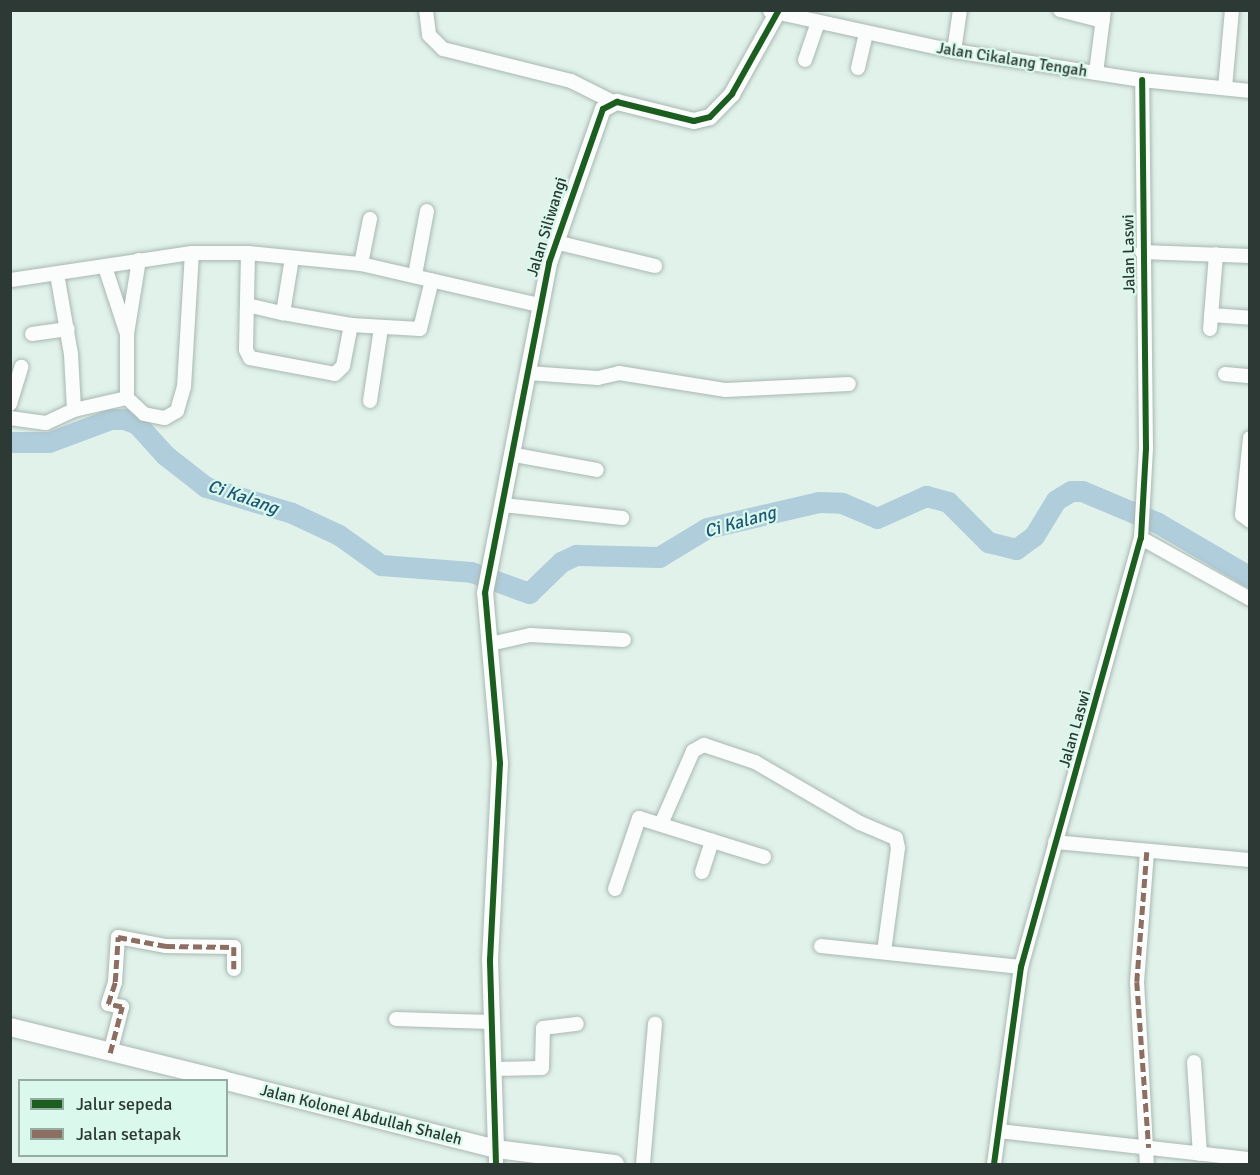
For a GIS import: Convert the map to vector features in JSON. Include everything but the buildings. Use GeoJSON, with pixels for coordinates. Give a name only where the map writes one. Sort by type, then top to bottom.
{"type":"FeatureCollection","features":[{"type":"Feature","properties":{"kind":"main road","name":"Jalan Kolonel Abdullah Shaleh"},"geometry":{"type":"LineString","coordinates":[[10,1027],[217,1079]]}},
{"type":"Feature","properties":{"kind":"main road","name":"Jalan Kolonel Abdullah Shaleh"},"geometry":{"type":"LineString","coordinates":[[228,1082],[496,1157],[615,1164]]}},
{"type":"Feature","properties":{"kind":"street"},"geometry":{"type":"LineString","coordinates":[[426,10],[428,33],[442,49],[571,81],[594,88],[613,102],[694,121],[710,117],[732,94],[775,11]]}},
{"type":"Feature","properties":{"kind":"street"},"geometry":{"type":"LineString","coordinates":[[954,51],[960,10]]}},
{"type":"Feature","properties":{"kind":"street"},"geometry":{"type":"LineString","coordinates":[[1060,10],[1103,16],[1096,73]]}},
{"type":"Feature","properties":{"kind":"street"},"geometry":{"type":"LineString","coordinates":[[1226,88],[1232,10]]}},
{"type":"Feature","properties":{"kind":"street","name":"Jalan Cikalang Tengah"},"geometry":{"type":"LineString","coordinates":[[775,11],[818,23],[954,51],[1142,80],[1250,91]]}},
{"type":"Feature","properties":{"kind":"street"},"geometry":{"type":"LineString","coordinates":[[805,60],[818,23]]}},
{"type":"Feature","properties":{"kind":"street"},"geometry":{"type":"LineString","coordinates":[[858,68],[866,33]]}},
{"type":"Feature","properties":{"kind":"street","name":"Jalan Laswi"},"geometry":{"type":"LineString","coordinates":[[994,1164],[1021,967],[1142,534],[1144,506],[1142,80]]}},
{"type":"Feature","properties":{"kind":"street","name":"Jalan Siliwangi"},"geometry":{"type":"LineString","coordinates":[[496,1157],[490,1022],[490,927],[500,776],[486,584],[515,455],[539,305],[555,242],[594,128],[613,102]]}},
{"type":"Feature","properties":{"kind":"street"},"geometry":{"type":"LineString","coordinates":[[415,275],[427,212]]}},
{"type":"Feature","properties":{"kind":"street"},"geometry":{"type":"LineString","coordinates":[[361,264],[370,219]]}},
{"type":"Feature","properties":{"kind":"street"},"geometry":{"type":"LineString","coordinates":[[555,242],[655,266]]}},
{"type":"Feature","properties":{"kind":"street"},"geometry":{"type":"LineString","coordinates":[[1142,252],[1250,256]]}},
{"type":"Feature","properties":{"kind":"street"},"geometry":{"type":"LineString","coordinates":[[11,280],[192,253],[249,253],[361,264],[539,305]]}},
{"type":"Feature","properties":{"kind":"street"},"geometry":{"type":"LineString","coordinates":[[10,418],[46,423],[74,410],[127,398],[155,418],[169,417],[179,407],[184,387],[192,253]]}},
{"type":"Feature","properties":{"kind":"street"},"geometry":{"type":"LineString","coordinates":[[249,253],[246,352],[256,361],[337,374],[344,363],[351,325]]}},
{"type":"Feature","properties":{"kind":"street"},"geometry":{"type":"LineString","coordinates":[[1216,254],[1211,322],[1250,318]]}},
{"type":"Feature","properties":{"kind":"street"},"geometry":{"type":"LineString","coordinates":[[284,313],[292,258]]}},
{"type":"Feature","properties":{"kind":"street"},"geometry":{"type":"LineString","coordinates":[[127,398],[127,334],[139,260]]}},
{"type":"Feature","properties":{"kind":"street"},"geometry":{"type":"LineString","coordinates":[[105,267],[127,334]]}},
{"type":"Feature","properties":{"kind":"street"},"geometry":{"type":"LineString","coordinates":[[57,274],[68,329],[74,410]]}},
{"type":"Feature","properties":{"kind":"street"},"geometry":{"type":"LineString","coordinates":[[247,305],[351,325],[420,328],[432,280]]}},
{"type":"Feature","properties":{"kind":"street"},"geometry":{"type":"LineString","coordinates":[[370,401],[381,328]]}},
{"type":"Feature","properties":{"kind":"street"},"geometry":{"type":"LineString","coordinates":[[32,334],[68,329]]}},
{"type":"Feature","properties":{"kind":"street"},"geometry":{"type":"LineString","coordinates":[[10,404],[21,367]]}},
{"type":"Feature","properties":{"kind":"street"},"geometry":{"type":"LineString","coordinates":[[528,373],[592,378],[619,373],[728,390],[849,384]]}},
{"type":"Feature","properties":{"kind":"street"},"geometry":{"type":"LineString","coordinates":[[1226,374],[1250,376]]}},
{"type":"Feature","properties":{"kind":"street"},"geometry":{"type":"LineString","coordinates":[[1250,438],[1242,514],[1250,521]]}},
{"type":"Feature","properties":{"kind":"street"},"geometry":{"type":"LineString","coordinates":[[515,455],[597,470]]}},
{"type":"Feature","properties":{"kind":"street"},"geometry":{"type":"LineString","coordinates":[[503,505],[622,518]]}},
{"type":"Feature","properties":{"kind":"street"},"geometry":{"type":"LineString","coordinates":[[1142,534],[1250,599]]}},
{"type":"Feature","properties":{"kind":"street"},"geometry":{"type":"LineString","coordinates":[[490,644],[530,635],[624,640]]}},
{"type":"Feature","properties":{"kind":"street"},"geometry":{"type":"LineString","coordinates":[[661,824],[693,751],[704,745],[754,762],[860,823],[896,838],[898,848],[884,951]]}},
{"type":"Feature","properties":{"kind":"street"},"geometry":{"type":"LineString","coordinates":[[615,889],[634,820],[661,824],[764,857]]}},
{"type":"Feature","properties":{"kind":"street"},"geometry":{"type":"LineString","coordinates":[[702,872],[712,841]]}},
{"type":"Feature","properties":{"kind":"street"},"geometry":{"type":"LineString","coordinates":[[1055,842],[1250,860]]}},
{"type":"Feature","properties":{"kind":"street"},"geometry":{"type":"LineString","coordinates":[[1147,852],[1137,982],[1149,1148],[1147,1164]]}},
{"type":"Feature","properties":{"kind":"street"},"geometry":{"type":"LineString","coordinates":[[110,1053],[122,1007],[108,1004],[118,961],[118,937],[166,946],[234,947],[234,969]]}},
{"type":"Feature","properties":{"kind":"street"},"geometry":{"type":"LineString","coordinates":[[820,946],[1021,967]]}},
{"type":"Feature","properties":{"kind":"street"},"geometry":{"type":"LineString","coordinates":[[396,1019],[490,1022]]}},
{"type":"Feature","properties":{"kind":"street"},"geometry":{"type":"LineString","coordinates":[[493,1069],[542,1068],[543,1028],[577,1024]]}},
{"type":"Feature","properties":{"kind":"street"},"geometry":{"type":"LineString","coordinates":[[643,1164],[655,1024]]}},
{"type":"Feature","properties":{"kind":"street"},"geometry":{"type":"LineString","coordinates":[[1194,1062],[1200,1154]]}},
{"type":"Feature","properties":{"kind":"street"},"geometry":{"type":"LineString","coordinates":[[999,1131],[1250,1159]]}},
{"type":"Feature","properties":{"kind":"waterway","name":"Ci Kalang"},"geometry":{"type":"LineString","coordinates":[[10,442],[49,442],[111,419],[124,419],[137,424],[165,455],[206,487],[292,513],[339,535],[381,565],[471,572],[529,593],[561,562],[576,555],[659,557],[707,528],[819,502],[842,503],[877,518],[926,496],[948,502],[988,542],[1016,549],[1034,536],[1056,500],[1071,491],[1082,491],[1158,523],[1250,577]]}},
{"type":"Feature","properties":{"kind":"marked path"},"geometry":{"type":"LineString","coordinates":[[1147,852],[1137,982],[1149,1148]]}},
{"type":"Feature","properties":{"kind":"marked path"},"geometry":{"type":"LineString","coordinates":[[110,1053],[122,1007],[108,1004],[115,982],[118,937],[166,946],[234,947],[234,969]]}},
{"type":"Feature","properties":{"kind":"cycle path"},"geometry":{"type":"LineString","coordinates":[[496,1164],[490,960],[500,763],[485,593],[549,263],[603,109],[617,102],[694,121],[710,117],[732,94],[779,10]]}},
{"type":"Feature","properties":{"kind":"cycle path"},"geometry":{"type":"LineString","coordinates":[[994,1164],[1021,967],[1141,538],[1146,448],[1142,80]]}}]}
